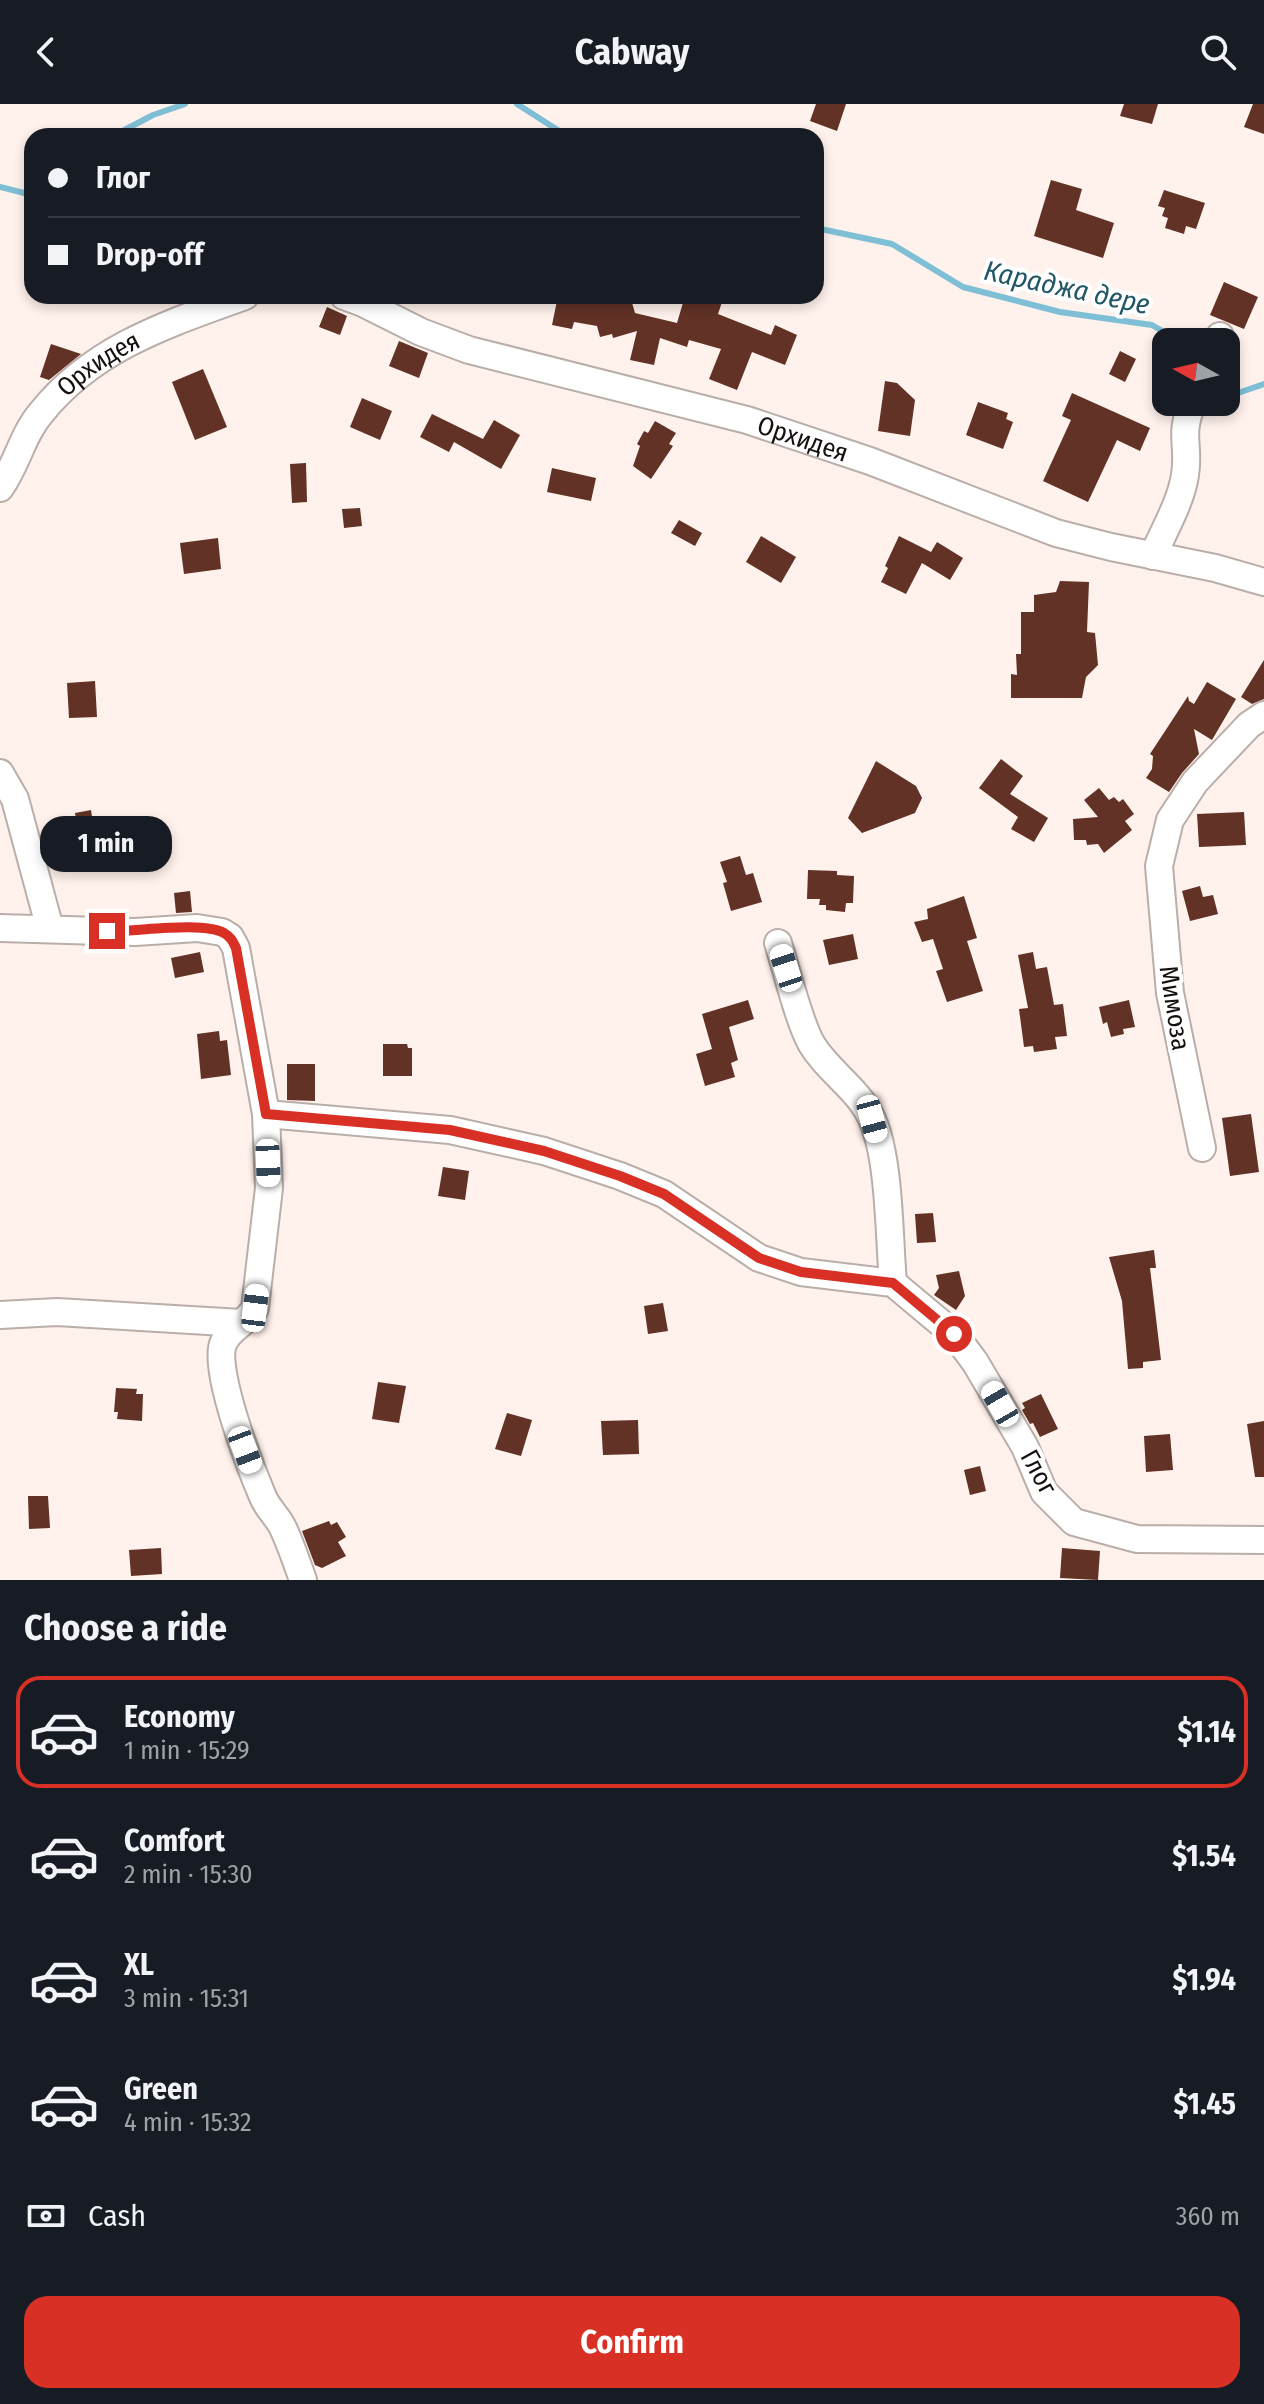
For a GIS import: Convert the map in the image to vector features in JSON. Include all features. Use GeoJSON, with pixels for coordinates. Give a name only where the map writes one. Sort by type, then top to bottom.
{"type":"FeatureCollection","features":[{"type":"Feature","properties":{"kind":"street","name":"Орхидея"},"geometry":{"type":"LineString","coordinates":[[0,488],[39,414],[74,377],[123,344],[225,304]]}},
{"type":"Feature","properties":{"kind":"street","name":"Орхидея"},"geometry":{"type":"LineString","coordinates":[[361,304],[469,350],[747,420],[870,461],[1056,533],[1264,582]]}},
{"type":"Feature","properties":{"kind":"street"},"geometry":{"type":"LineString","coordinates":[[1153,556],[1181,489],[1189,416]]}},
{"type":"Feature","properties":{"kind":"street","name":"Мимоза"},"geometry":{"type":"LineString","coordinates":[[1202,1148],[1170,993],[1159,866],[1170,820],[1195,782],[1249,725],[1264,715]]}},
{"type":"Feature","properties":{"kind":"street"},"geometry":{"type":"LineString","coordinates":[[0,773],[15,799],[50,929]]}},
{"type":"Feature","properties":{"kind":"street"},"geometry":{"type":"LineString","coordinates":[[0,928],[135,932],[197,928],[222,932],[230,937],[236,948],[266,1114],[269,1188],[255,1308],[250,1317],[229,1333],[222,1346],[221,1363],[236,1425],[265,1501],[282,1526],[303,1580]]}},
{"type":"Feature","properties":{"kind":"street"},"geometry":{"type":"LineString","coordinates":[[266,1114],[450,1130],[544,1151],[664,1194],[759,1258],[801,1272],[893,1283],[882,1158],[872,1119],[857,1095],[825,1063],[810,1041],[778,943]]}},
{"type":"Feature","properties":{"kind":"street","name":"Глог"},"geometry":{"type":"LineString","coordinates":[[893,1283],[954,1334],[975,1362],[1025,1447],[1044,1492],[1074,1522],[1137,1539],[1264,1540]]}},
{"type":"Feature","properties":{"kind":"street"},"geometry":{"type":"LineString","coordinates":[[0,1315],[57,1312],[241,1323]]}},
{"type":"Feature","properties":{"kind":"building"},"geometry":{"type":"Polygon","coordinates":[[[816,104],[846,104],[837,131],[810,121],[816,104]]]}},
{"type":"Feature","properties":{"kind":"building"},"geometry":{"type":"Polygon","coordinates":[[[1124,104],[1158,104],[1152,124],[1120,116],[1124,104]]]}},
{"type":"Feature","properties":{"kind":"building"},"geometry":{"type":"Polygon","coordinates":[[[1253,104],[1264,104],[1264,134],[1244,127],[1253,104]]]}},
{"type":"Feature","properties":{"kind":"building"},"geometry":{"type":"Polygon","coordinates":[[[1051,180],[1082,189],[1076,210],[1114,223],[1103,258],[1034,236],[1051,180]]]}},
{"type":"Feature","properties":{"kind":"building"},"geometry":{"type":"Polygon","coordinates":[[[1164,190],[1205,203],[1196,229],[1186,226],[1184,234],[1165,228],[1168,218],[1162,216],[1165,208],[1158,206],[1164,190]]]}},
{"type":"Feature","properties":{"kind":"building"},"geometry":{"type":"Polygon","coordinates":[[[1224,282],[1258,297],[1244,329],[1210,315],[1224,282]]]}},
{"type":"Feature","properties":{"kind":"building"},"geometry":{"type":"Polygon","coordinates":[[[556,304],[632,304],[635,313],[677,323],[683,304],[721,304],[718,314],[771,335],[775,325],[797,335],[785,365],[752,352],[737,390],[709,379],[721,349],[689,340],[687,347],[660,338],[654,365],[630,360],[637,331],[613,338],[612,334],[600,337],[597,326],[574,322],[572,329],[552,325],[556,304]]]}},
{"type":"Feature","properties":{"kind":"building"},"geometry":{"type":"Polygon","coordinates":[[[327,307],[347,316],[340,335],[319,327],[327,307]]]}},
{"type":"Feature","properties":{"kind":"building"},"geometry":{"type":"Polygon","coordinates":[[[399,341],[428,353],[419,378],[389,366],[399,341]]]}},
{"type":"Feature","properties":{"kind":"building"},"geometry":{"type":"Polygon","coordinates":[[[51,344],[81,354],[49,380],[40,377],[51,344]]]}},
{"type":"Feature","properties":{"kind":"building"},"geometry":{"type":"Polygon","coordinates":[[[1120,351],[1136,359],[1125,382],[1109,374],[1120,351]]]}},
{"type":"Feature","properties":{"kind":"building"},"geometry":{"type":"Polygon","coordinates":[[[203,369],[227,427],[195,440],[172,382],[203,369]]]}},
{"type":"Feature","properties":{"kind":"building"},"geometry":{"type":"Polygon","coordinates":[[[885,381],[897,383],[915,400],[910,436],[878,431],[885,381]]]}},
{"type":"Feature","properties":{"kind":"building"},"geometry":{"type":"Polygon","coordinates":[[[1072,393],[1150,428],[1140,451],[1117,440],[1088,502],[1043,481],[1071,420],[1062,416],[1072,393]]]}},
{"type":"Feature","properties":{"kind":"building"},"geometry":{"type":"Polygon","coordinates":[[[362,398],[392,411],[380,440],[350,427],[362,398]]]}},
{"type":"Feature","properties":{"kind":"building"},"geometry":{"type":"Polygon","coordinates":[[[978,402],[1008,413],[1006,419],[1013,422],[1003,449],[966,435],[978,402]]]}},
{"type":"Feature","properties":{"kind":"building"},"geometry":{"type":"Polygon","coordinates":[[[432,414],[483,439],[494,420],[520,435],[501,469],[454,442],[449,452],[420,437],[432,414]]]}},
{"type":"Feature","properties":{"kind":"building"},"geometry":{"type":"Polygon","coordinates":[[[655,421],[676,433],[669,444],[673,446],[651,479],[633,466],[640,446],[637,444],[644,431],[648,433],[655,421]]]}},
{"type":"Feature","properties":{"kind":"building"},"geometry":{"type":"Polygon","coordinates":[[[306,463],[307,502],[292,503],[290,464],[306,463]]]}},
{"type":"Feature","properties":{"kind":"building"},"geometry":{"type":"Polygon","coordinates":[[[552,468],[596,478],[591,501],[547,492],[552,468]]]}},
{"type":"Feature","properties":{"kind":"building"},"geometry":{"type":"Polygon","coordinates":[[[360,508],[362,526],[344,528],[342,509],[360,508]]]}},
{"type":"Feature","properties":{"kind":"building"},"geometry":{"type":"Polygon","coordinates":[[[679,520],[702,533],[695,546],[671,533],[679,520]]]}},
{"type":"Feature","properties":{"kind":"building"},"geometry":{"type":"Polygon","coordinates":[[[761,536],[796,557],[781,583],[746,562],[761,536]]]}},
{"type":"Feature","properties":{"kind":"building"},"geometry":{"type":"Polygon","coordinates":[[[899,536],[931,552],[937,542],[963,558],[950,580],[922,563],[906,594],[881,582],[899,536]]]}},
{"type":"Feature","properties":{"kind":"building"},"geometry":{"type":"Polygon","coordinates":[[[218,538],[221,569],[184,574],[180,543],[218,538]]]}},
{"type":"Feature","properties":{"kind":"building"},"geometry":{"type":"Polygon","coordinates":[[[1060,581],[1089,582],[1087,632],[1095,633],[1098,665],[1086,677],[1082,698],[1011,698],[1011,674],[1017,675],[1016,654],[1021,654],[1021,612],[1034,612],[1034,595],[1056,592],[1060,581]]]}},
{"type":"Feature","properties":{"kind":"building"},"geometry":{"type":"Polygon","coordinates":[[[1264,660],[1264,699],[1252,704],[1241,697],[1264,660]]]}},
{"type":"Feature","properties":{"kind":"building"},"geometry":{"type":"Polygon","coordinates":[[[95,681],[97,717],[69,718],[67,683],[95,681]]]}},
{"type":"Feature","properties":{"kind":"building"},"geometry":{"type":"Polygon","coordinates":[[[1207,682],[1236,699],[1212,740],[1194,729],[1199,754],[1169,792],[1146,778],[1152,769],[1153,756],[1150,754],[1188,696],[1194,704],[1207,682]]]}},
{"type":"Feature","properties":{"kind":"building"},"geometry":{"type":"Polygon","coordinates":[[[1001,759],[1023,776],[1010,794],[1048,818],[1034,842],[1011,829],[1018,817],[979,788],[1001,759]]]}},
{"type":"Feature","properties":{"kind":"building"},"geometry":{"type":"Polygon","coordinates":[[[876,761],[916,786],[922,798],[915,813],[862,833],[848,818],[876,761]]]}},
{"type":"Feature","properties":{"kind":"building"},"geometry":{"type":"Polygon","coordinates":[[[1099,788],[1109,800],[1114,797],[1119,802],[1123,799],[1134,814],[1125,821],[1132,830],[1104,853],[1098,844],[1087,845],[1086,840],[1074,840],[1073,819],[1098,817],[1084,800],[1099,788]]]}},
{"type":"Feature","properties":{"kind":"building"},"geometry":{"type":"Polygon","coordinates":[[[91,810],[98,855],[75,858],[71,833],[78,832],[75,813],[91,810]]]}},
{"type":"Feature","properties":{"kind":"building"},"geometry":{"type":"Polygon","coordinates":[[[1244,812],[1246,845],[1199,847],[1197,814],[1244,812]]]}},
{"type":"Feature","properties":{"kind":"building"},"geometry":{"type":"Polygon","coordinates":[[[740,856],[746,875],[753,873],[762,902],[731,911],[723,883],[727,882],[720,862],[740,856]]]}},
{"type":"Feature","properties":{"kind":"building"},"geometry":{"type":"Polygon","coordinates":[[[808,870],[837,871],[837,875],[854,876],[853,903],[846,903],[845,912],[826,910],[826,905],[819,905],[820,899],[807,899],[808,870]]]}},
{"type":"Feature","properties":{"kind":"building"},"geometry":{"type":"Polygon","coordinates":[[[1200,886],[1203,897],[1213,895],[1218,914],[1190,921],[1182,891],[1200,886]]]}},
{"type":"Feature","properties":{"kind":"building"},"geometry":{"type":"Polygon","coordinates":[[[190,891],[192,912],[176,913],[174,893],[190,891]]]}},
{"type":"Feature","properties":{"kind":"building"},"geometry":{"type":"Polygon","coordinates":[[[964,896],[977,938],[967,941],[983,991],[947,1002],[936,971],[943,969],[933,939],[922,942],[914,922],[928,919],[927,909],[964,896]]]}},
{"type":"Feature","properties":{"kind":"building"},"geometry":{"type":"Polygon","coordinates":[[[853,934],[858,959],[829,965],[823,940],[853,934]]]}},
{"type":"Feature","properties":{"kind":"building"},"geometry":{"type":"Polygon","coordinates":[[[200,952],[204,972],[175,978],[171,958],[200,952]]]}},
{"type":"Feature","properties":{"kind":"building"},"geometry":{"type":"Polygon","coordinates":[[[1033,952],[1036,969],[1047,967],[1054,1005],[1063,1004],[1067,1036],[1055,1037],[1057,1049],[1034,1052],[1033,1046],[1024,1047],[1019,1009],[1028,1008],[1018,955],[1033,952]]]}},
{"type":"Feature","properties":{"kind":"building"},"geometry":{"type":"Polygon","coordinates":[[[748,1000],[754,1019],[729,1027],[738,1060],[731,1063],[735,1077],[705,1086],[696,1054],[712,1049],[702,1014],[748,1000]]]}},
{"type":"Feature","properties":{"kind":"building"},"geometry":{"type":"Polygon","coordinates":[[[1129,1000],[1135,1027],[1123,1029],[1124,1034],[1111,1037],[1107,1022],[1103,1024],[1099,1007],[1129,1000]]]}},
{"type":"Feature","properties":{"kind":"building"},"geometry":{"type":"Polygon","coordinates":[[[219,1031],[220,1041],[227,1040],[231,1075],[201,1079],[197,1034],[219,1031]]]}},
{"type":"Feature","properties":{"kind":"building"},"geometry":{"type":"Polygon","coordinates":[[[383,1044],[407,1044],[408,1048],[412,1048],[412,1076],[383,1076],[383,1044]]]}},
{"type":"Feature","properties":{"kind":"building"},"geometry":{"type":"Polygon","coordinates":[[[287,1064],[315,1064],[315,1101],[287,1100],[287,1064]]]}},
{"type":"Feature","properties":{"kind":"building"},"geometry":{"type":"Polygon","coordinates":[[[1251,1114],[1259,1172],[1230,1176],[1222,1118],[1251,1114]]]}},
{"type":"Feature","properties":{"kind":"building"},"geometry":{"type":"Polygon","coordinates":[[[443,1167],[469,1171],[465,1200],[438,1196],[443,1167]]]}},
{"type":"Feature","properties":{"kind":"building"},"geometry":{"type":"Polygon","coordinates":[[[933,1213],[936,1242],[917,1243],[915,1214],[933,1213]]]}},
{"type":"Feature","properties":{"kind":"building"},"geometry":{"type":"Polygon","coordinates":[[[1154,1250],[1156,1268],[1150,1268],[1161,1360],[1143,1362],[1143,1368],[1128,1369],[1122,1301],[1109,1257],[1154,1250]]]}},
{"type":"Feature","properties":{"kind":"building"},"geometry":{"type":"Polygon","coordinates":[[[959,1271],[965,1296],[956,1310],[934,1295],[939,1288],[936,1275],[959,1271]]]}},
{"type":"Feature","properties":{"kind":"building"},"geometry":{"type":"Polygon","coordinates":[[[663,1303],[668,1331],[648,1334],[644,1306],[663,1303]]]}},
{"type":"Feature","properties":{"kind":"building"},"geometry":{"type":"Polygon","coordinates":[[[378,1382],[406,1386],[399,1423],[372,1419],[378,1382]]]}},
{"type":"Feature","properties":{"kind":"building"},"geometry":{"type":"Polygon","coordinates":[[[116,1388],[137,1389],[136,1394],[143,1394],[142,1421],[117,1419],[118,1412],[114,1412],[116,1388]]]}},
{"type":"Feature","properties":{"kind":"building"},"geometry":{"type":"Polygon","coordinates":[[[1041,1394],[1058,1429],[1040,1437],[1022,1410],[1025,1408],[1022,1403],[1041,1394]]]}},
{"type":"Feature","properties":{"kind":"building"},"geometry":{"type":"Polygon","coordinates":[[[507,1413],[532,1420],[521,1456],[495,1449],[507,1413]]]}},
{"type":"Feature","properties":{"kind":"building"},"geometry":{"type":"Polygon","coordinates":[[[638,1420],[639,1454],[603,1455],[601,1421],[638,1420]]]}},
{"type":"Feature","properties":{"kind":"building"},"geometry":{"type":"Polygon","coordinates":[[[1264,1421],[1264,1477],[1255,1477],[1247,1424],[1264,1421]]]}},
{"type":"Feature","properties":{"kind":"building"},"geometry":{"type":"Polygon","coordinates":[[[1170,1434],[1173,1470],[1146,1472],[1144,1436],[1170,1434]]]}},
{"type":"Feature","properties":{"kind":"building"},"geometry":{"type":"Polygon","coordinates":[[[980,1466],[986,1491],[970,1495],[964,1470],[980,1466]]]}},
{"type":"Feature","properties":{"kind":"building"},"geometry":{"type":"Polygon","coordinates":[[[28,1496],[48,1496],[50,1528],[29,1529],[28,1496]]]}},
{"type":"Feature","properties":{"kind":"building"},"geometry":{"type":"Polygon","coordinates":[[[329,1521],[331,1525],[337,1522],[346,1537],[338,1542],[346,1556],[322,1568],[315,1565],[302,1531],[329,1521]]]}},
{"type":"Feature","properties":{"kind":"building"},"geometry":{"type":"Polygon","coordinates":[[[161,1548],[162,1574],[131,1576],[129,1550],[161,1548]]]}},
{"type":"Feature","properties":{"kind":"building"},"geometry":{"type":"Polygon","coordinates":[[[1062,1548],[1100,1551],[1098,1580],[1060,1578],[1062,1548]]]}},
{"type":"Feature","properties":{"kind":"waterway","name":"Караджа дере"},"geometry":{"type":"LineString","coordinates":[[128,128],[185,104]]}},
{"type":"Feature","properties":{"kind":"waterway","name":"Караджа дере"},"geometry":{"type":"LineString","coordinates":[[517,104],[554,128]]}},
{"type":"Feature","properties":{"kind":"waterway","name":"Караджа дере"},"geometry":{"type":"LineString","coordinates":[[0,187],[24,193]]}},
{"type":"Feature","properties":{"kind":"waterway","name":"Караджа дере"},"geometry":{"type":"LineString","coordinates":[[824,230],[892,244],[963,287],[1060,312],[1157,328]]}},
{"type":"Feature","properties":{"kind":"waterway","name":"Караджа дере"},"geometry":{"type":"LineString","coordinates":[[1240,392],[1264,384]]}},
{"type":"Feature","properties":{"kind":"route"},"geometry":{"type":"LineString","coordinates":[[107,931],[197,928],[212,929],[230,937],[236,948],[266,1114],[450,1130],[544,1151],[664,1194],[759,1258],[801,1272],[893,1283],[954,1334]]}}]}
